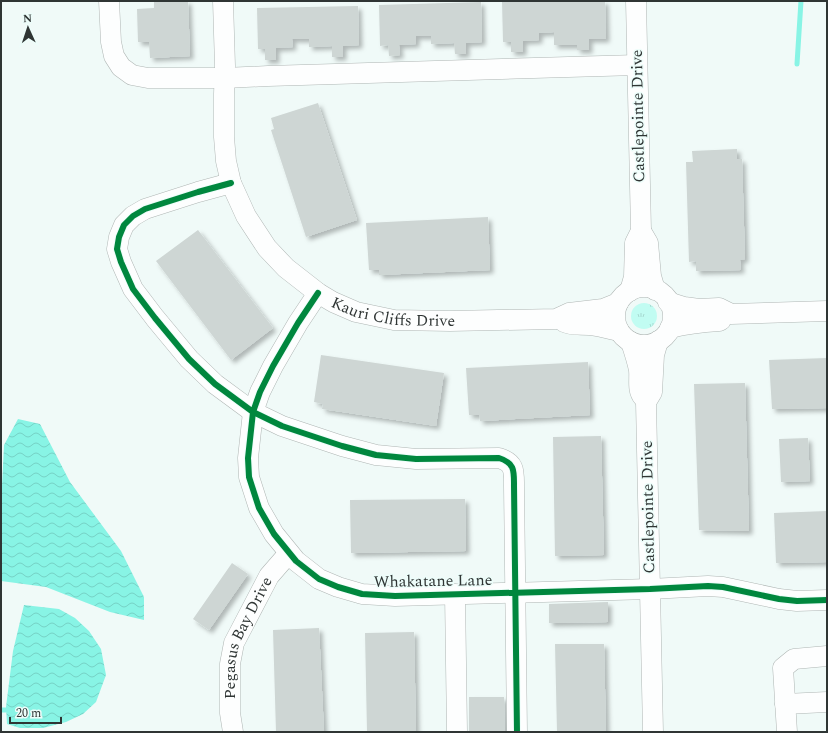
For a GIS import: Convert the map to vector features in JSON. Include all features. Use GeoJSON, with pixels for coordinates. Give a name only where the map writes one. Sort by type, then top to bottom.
{"type":"FeatureCollection","features":[{"type":"Feature","properties":{"kind":"street"},"geometry":{"type":"LineString","coordinates":[[110,1],[111,42],[114,56],[121,67],[132,75],[148,78],[225,78],[637,65]]}},
{"type":"Feature","properties":{"kind":"street","name":"Kauri Cliffs Drive"},"geometry":{"type":"LineString","coordinates":[[223,1],[225,78],[224,137],[226,161],[231,183],[246,216],[267,248],[286,268],[318,293],[333,302],[356,312],[394,320],[450,321],[556,319],[569,313],[603,309],[624,297]]}},
{"type":"Feature","properties":{"kind":"street","name":"Castlepointe Drive"},"geometry":{"type":"LineString","coordinates":[[624,297],[634,277],[635,243],[641,231],[636,1]]}},
{"type":"Feature","properties":{"kind":"street"},"geometry":{"type":"LineString","coordinates":[[231,183],[145,209],[133,216],[124,226],[118,237],[117,249],[133,289],[189,359],[214,384],[254,412],[282,426],[342,446],[376,455],[416,459],[499,458],[507,461],[511,465],[514,473],[517,732]]}},
{"type":"Feature","properties":{"kind":"street","name":"Castlepointe Drive"},"geometry":{"type":"LineString","coordinates":[[641,231],[648,243],[651,276],[662,296]]}},
{"type":"Feature","properties":{"kind":"street"},"geometry":{"type":"LineString","coordinates":[[662,296],[671,306],[672,314],[672,321],[664,334],[653,344],[644,345],[636,344],[625,337],[617,328],[615,312],[624,297],[638,288],[647,288],[684,307],[699,309],[719,308],[732,314]]}},
{"type":"Feature","properties":{"kind":"street","name":"Whakatane Lane"},"geometry":{"type":"LineString","coordinates":[[318,293],[298,323],[260,392],[254,412],[248,458],[250,477],[259,508],[274,534],[296,561],[319,579],[338,587],[362,594],[395,596],[708,586],[730,588],[779,599],[797,601],[827,600]]}},
{"type":"Feature","properties":{"kind":"street"},"geometry":{"type":"LineString","coordinates":[[664,334],[685,324],[719,321],[732,314],[827,311]]}},
{"type":"Feature","properties":{"kind":"street","name":"Kauri Cliffs Drive"},"geometry":{"type":"LineString","coordinates":[[556,319],[570,325],[604,327],[625,337]]}},
{"type":"Feature","properties":{"kind":"street","name":"Castlepointe Drive"},"geometry":{"type":"LineString","coordinates":[[653,732],[646,402],[652,392],[654,355],[664,334]]}},
{"type":"Feature","properties":{"kind":"street","name":"Castlepointe Drive"},"geometry":{"type":"LineString","coordinates":[[625,337],[636,356],[639,371],[640,393],[646,402]]}},
{"type":"Feature","properties":{"kind":"street","name":"Pegasus Bay Drive"},"geometry":{"type":"LineString","coordinates":[[233,732],[230,713],[230,664],[234,643],[269,576],[289,553]]}},
{"type":"Feature","properties":{"kind":"street"},"geometry":{"type":"LineString","coordinates":[[455,594],[456,732]]}},
{"type":"Feature","properties":{"kind":"street"},"geometry":{"type":"LineString","coordinates":[[786,732],[783,668],[794,659],[827,656]]}},
{"type":"Feature","properties":{"kind":"street"},"geometry":{"type":"LineString","coordinates":[[785,704],[827,702]]}},
{"type":"Feature","properties":{"kind":"green space"},"geometry":{"type":"Polygon","coordinates":[[[644,303],[653,307],[657,316],[653,325],[644,329],[635,325],[631,316],[635,307],[644,303]]]}},
{"type":"Feature","properties":{"kind":"water"},"geometry":{"type":"Polygon","coordinates":[[[18,419],[40,424],[70,482],[121,551],[144,597],[144,620],[110,612],[46,587],[1,581],[1,506],[4,445],[18,419]]]}},
{"type":"Feature","properties":{"kind":"water"},"geometry":{"type":"Polygon","coordinates":[[[24,605],[59,609],[75,618],[89,631],[101,649],[106,675],[96,702],[83,714],[66,722],[43,728],[20,728],[7,724],[6,707],[13,651],[24,605]]]}},
{"type":"Feature","properties":{"kind":"building"},"geometry":{"type":"Polygon","coordinates":[[[154,1],[188,1],[190,56],[150,58],[149,42],[138,42],[137,9],[154,8],[154,1]]]}},
{"type":"Feature","properties":{"kind":"building"},"geometry":{"type":"Polygon","coordinates":[[[502,1],[605,1],[606,39],[589,39],[589,50],[577,50],[577,45],[554,45],[554,32],[539,33],[539,40],[523,41],[523,52],[511,52],[511,42],[503,42],[502,1]]]}},
{"type":"Feature","properties":{"kind":"building"},"geometry":{"type":"Polygon","coordinates":[[[481,2],[482,42],[466,43],[466,54],[455,54],[454,43],[431,44],[431,36],[416,36],[416,44],[399,45],[400,55],[389,56],[388,45],[380,46],[379,5],[481,2]]]}},
{"type":"Feature","properties":{"kind":"building"},"geometry":{"type":"Polygon","coordinates":[[[358,6],[359,45],[343,46],[343,57],[332,57],[332,46],[309,47],[309,39],[292,39],[293,47],[276,48],[276,60],[265,60],[265,49],[258,49],[257,8],[358,6]]]}},
{"type":"Feature","properties":{"kind":"building"},"geometry":{"type":"Polygon","coordinates":[[[318,103],[357,220],[306,237],[271,130],[274,129],[271,118],[318,103]]]}},
{"type":"Feature","properties":{"kind":"building"},"geometry":{"type":"Polygon","coordinates":[[[737,149],[737,159],[742,159],[745,259],[740,260],[741,270],[696,271],[696,261],[689,262],[686,162],[693,162],[692,151],[737,149]]]}},
{"type":"Feature","properties":{"kind":"building"},"geometry":{"type":"Polygon","coordinates":[[[488,217],[490,270],[379,275],[379,270],[369,270],[366,223],[488,217]]]}},
{"type":"Feature","properties":{"kind":"building"},"geometry":{"type":"Polygon","coordinates":[[[198,230],[273,328],[231,360],[156,261],[198,230]]]}},
{"type":"Feature","properties":{"kind":"building"},"geometry":{"type":"Polygon","coordinates":[[[321,355],[444,373],[436,426],[322,409],[323,404],[314,402],[321,355]]]}},
{"type":"Feature","properties":{"kind":"building"},"geometry":{"type":"Polygon","coordinates":[[[827,358],[827,408],[772,409],[769,360],[827,358]]]}},
{"type":"Feature","properties":{"kind":"building"},"geometry":{"type":"Polygon","coordinates":[[[588,362],[590,415],[480,421],[479,415],[469,415],[466,368],[588,362]]]}},
{"type":"Feature","properties":{"kind":"building"},"geometry":{"type":"Polygon","coordinates":[[[745,383],[749,531],[699,530],[694,384],[745,383]]]}},
{"type":"Feature","properties":{"kind":"building"},"geometry":{"type":"Polygon","coordinates":[[[601,436],[604,555],[555,556],[553,437],[601,436]]]}},
{"type":"Feature","properties":{"kind":"building"},"geometry":{"type":"Polygon","coordinates":[[[808,438],[810,481],[781,482],[779,439],[808,438]]]}},
{"type":"Feature","properties":{"kind":"building"},"geometry":{"type":"Polygon","coordinates":[[[465,499],[466,551],[351,553],[350,500],[465,499]]]}},
{"type":"Feature","properties":{"kind":"building"},"geometry":{"type":"Polygon","coordinates":[[[827,511],[827,562],[776,563],[774,513],[827,511]]]}},
{"type":"Feature","properties":{"kind":"building"},"geometry":{"type":"Polygon","coordinates":[[[232,563],[248,574],[209,630],[193,619],[232,563]]]}},
{"type":"Feature","properties":{"kind":"building"},"geometry":{"type":"Polygon","coordinates":[[[608,602],[608,622],[549,623],[549,604],[608,602]]]}},
{"type":"Feature","properties":{"kind":"building"},"geometry":{"type":"Polygon","coordinates":[[[319,628],[324,732],[276,732],[273,630],[319,628]]]}},
{"type":"Feature","properties":{"kind":"building"},"geometry":{"type":"Polygon","coordinates":[[[414,632],[416,732],[367,732],[365,633],[414,632]]]}},
{"type":"Feature","properties":{"kind":"building"},"geometry":{"type":"Polygon","coordinates":[[[555,644],[604,644],[606,732],[557,732],[555,644]]]}},
{"type":"Feature","properties":{"kind":"building"},"geometry":{"type":"Polygon","coordinates":[[[469,697],[504,697],[505,732],[469,732],[469,697]]]}},
{"type":"Feature","properties":{"kind":"waterway"},"geometry":{"type":"LineString","coordinates":[[797,64],[801,1]]}},
{"type":"Feature","properties":{"kind":"waterway"},"geometry":{"type":"LineString","coordinates":[[1,710],[6,710]]}},
{"type":"Feature","properties":{"kind":"cycle path"},"geometry":{"type":"LineString","coordinates":[[231,183],[145,209],[133,216],[124,225],[119,237],[117,249],[133,289],[189,359],[215,384],[253,412],[282,426],[342,446],[376,455],[416,459],[499,458],[511,465],[514,476],[517,732]]}},
{"type":"Feature","properties":{"kind":"cycle path"},"geometry":{"type":"LineString","coordinates":[[318,293],[298,323],[260,392],[253,412],[248,458],[249,477],[259,508],[274,534],[296,561],[319,579],[338,587],[362,594],[395,596],[708,586],[723,587],[779,599],[797,601],[827,600]]}}]}
